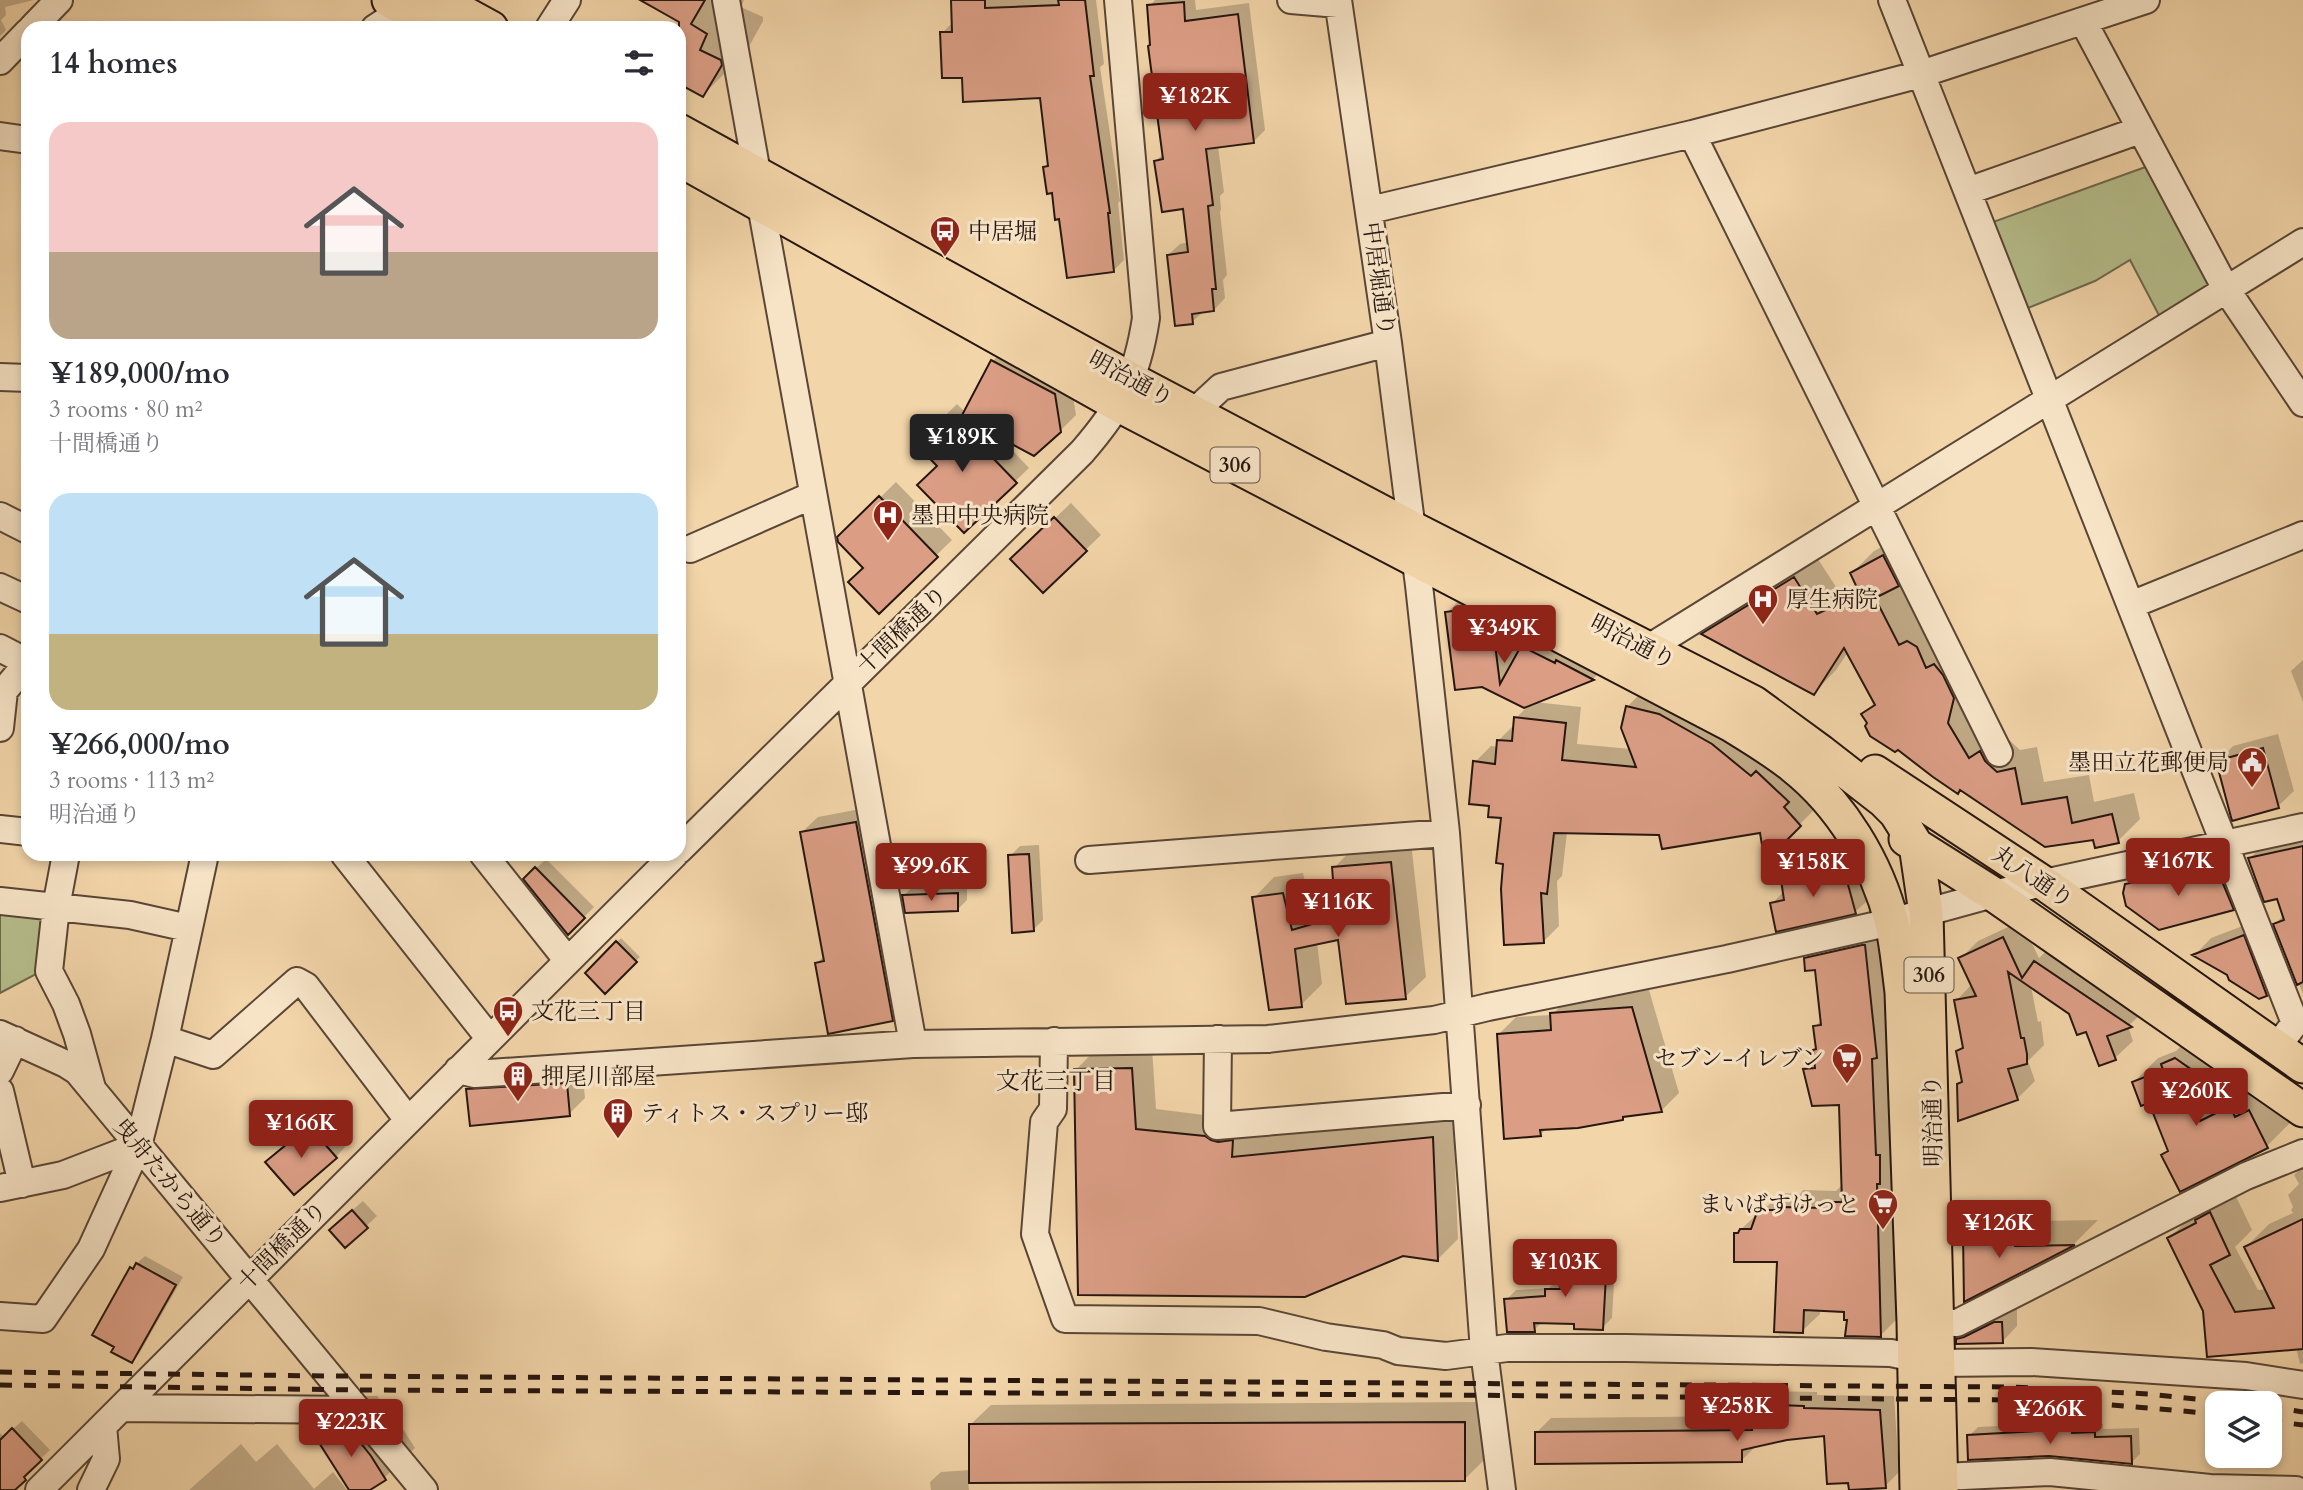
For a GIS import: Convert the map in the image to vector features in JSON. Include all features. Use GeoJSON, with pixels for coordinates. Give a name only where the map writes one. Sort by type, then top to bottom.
{"type":"FeatureCollection","features":[{"type":"Feature","properties":{"kind":"main road"},"geometry":{"type":"LineString","coordinates":[[440,0],[478,21]]}},
{"type":"Feature","properties":{"kind":"main road"},"geometry":{"type":"LineString","coordinates":[[396,4],[427,21]]}},
{"type":"Feature","properties":{"kind":"main road","name":"明治通り"},"geometry":{"type":"LineString","coordinates":[[686,136],[759,189],[1126,393],[1415,559],[1730,724],[1793,766],[1823,794],[1858,842],[1876,879],[1891,922],[1902,992],[1926,1323]]}},
{"type":"Feature","properties":{"kind":"main road","name":"明治通り"},"geometry":{"type":"LineString","coordinates":[[686,162],[759,189]]}},
{"type":"Feature","properties":{"kind":"main road","name":"明治通り"},"geometry":{"type":"LineString","coordinates":[[1126,393],[1194,412],[1410,527],[1754,703],[1884,801],[1902,821],[1916,845],[1926,913],[1926,1361],[1933,1486]]}},
{"type":"Feature","properties":{"kind":"main road","name":"丸八通り"},"geometry":{"type":"LineString","coordinates":[[1754,703],[1836,748],[2045,884],[2290,1056]]}},
{"type":"Feature","properties":{"kind":"main road","name":"丸八通り"},"geometry":{"type":"LineString","coordinates":[[1793,766],[1993,894],[2303,1110]]}},
{"type":"Feature","properties":{"kind":"street"},"geometry":{"type":"LineString","coordinates":[[554,21],[567,0]]}},
{"type":"Feature","properties":{"kind":"street"},"geometry":{"type":"LineString","coordinates":[[726,0],[912,1044]]}},
{"type":"Feature","properties":{"kind":"street"},"geometry":{"type":"LineString","coordinates":[[1118,0],[1146,318],[1142,348],[1126,393]]}},
{"type":"Feature","properties":{"kind":"street"},"geometry":{"type":"LineString","coordinates":[[1291,0],[1338,2]]}},
{"type":"Feature","properties":{"kind":"street"},"geometry":{"type":"LineString","coordinates":[[1892,0],[2295,1023],[2290,1056]]}},
{"type":"Feature","properties":{"kind":"street"},"geometry":{"type":"LineString","coordinates":[[1370,210],[1692,134],[1921,74],[2146,0]]}},
{"type":"Feature","properties":{"kind":"street","name":"中居堀通り"},"geometry":{"type":"LineString","coordinates":[[1338,2],[1388,343],[1446,833],[1484,1350],[1502,1490]]}},
{"type":"Feature","properties":{"kind":"street"},"geometry":{"type":"LineString","coordinates":[[381,21],[396,4]]}},
{"type":"Feature","properties":{"kind":"street"},"geometry":{"type":"LineString","coordinates":[[2083,21],[2226,289],[2303,403]]}},
{"type":"Feature","properties":{"kind":"street"},"geometry":{"type":"LineString","coordinates":[[0,61],[21,42]]}},
{"type":"Feature","properties":{"kind":"street"},"geometry":{"type":"LineString","coordinates":[[1968,191],[2140,130]]}},
{"type":"Feature","properties":{"kind":"street"},"geometry":{"type":"LineString","coordinates":[[1692,134],[1999,753]]}},
{"type":"Feature","properties":{"kind":"street"},"geometry":{"type":"LineString","coordinates":[[0,135],[21,139]]}},
{"type":"Feature","properties":{"kind":"street"},"geometry":{"type":"LineString","coordinates":[[1647,649],[2303,242]]}},
{"type":"Feature","properties":{"kind":"street"},"geometry":{"type":"LineString","coordinates":[[1194,412],[1220,387],[1388,343]]}},
{"type":"Feature","properties":{"kind":"street"},"geometry":{"type":"LineString","coordinates":[[0,377],[21,378]]}},
{"type":"Feature","properties":{"kind":"street","name":"十間橋通り"},"geometry":{"type":"LineString","coordinates":[[686,843],[1082,452],[1126,393]]}},
{"type":"Feature","properties":{"kind":"street"},"geometry":{"type":"LineString","coordinates":[[690,549],[813,495]]}},
{"type":"Feature","properties":{"kind":"street"},"geometry":{"type":"LineString","coordinates":[[0,516],[21,526]]}},
{"type":"Feature","properties":{"kind":"street"},"geometry":{"type":"LineString","coordinates":[[2131,605],[2303,535]]}},
{"type":"Feature","properties":{"kind":"street"},"geometry":{"type":"LineString","coordinates":[[0,587],[21,597]]}},
{"type":"Feature","properties":{"kind":"street"},"geometry":{"type":"LineString","coordinates":[[0,648],[21,659]]}},
{"type":"Feature","properties":{"kind":"street"},"geometry":{"type":"LineString","coordinates":[[0,728],[4,691],[21,670]]}},
{"type":"Feature","properties":{"kind":"street"},"geometry":{"type":"LineString","coordinates":[[458,1070],[475,1074],[912,1044],[1268,1039],[1434,1020],[1727,959],[1891,922],[1993,894],[2303,827]]}},
{"type":"Feature","properties":{"kind":"street"},"geometry":{"type":"LineString","coordinates":[[0,829],[21,831]]}},
{"type":"Feature","properties":{"kind":"street"},"geometry":{"type":"LineString","coordinates":[[1089,860],[1446,833]]}},
{"type":"Feature","properties":{"kind":"street"},"geometry":{"type":"LineString","coordinates":[[65,861],[56,907],[49,971],[66,1004],[93,1089]]}},
{"type":"Feature","properties":{"kind":"street"},"geometry":{"type":"LineString","coordinates":[[0,1316],[43,1319],[91,1249],[138,1146],[165,1039],[203,861]]}},
{"type":"Feature","properties":{"kind":"street"},"geometry":{"type":"LineString","coordinates":[[350,861],[490,1039]]}},
{"type":"Feature","properties":{"kind":"street"},"geometry":{"type":"LineString","coordinates":[[489,861],[568,961]]}},
{"type":"Feature","properties":{"kind":"street","name":"十間橋通り"},"geometry":{"type":"LineString","coordinates":[[39,1490],[668,861]]}},
{"type":"Feature","properties":{"kind":"street"},"geometry":{"type":"LineString","coordinates":[[0,901],[131,915],[188,928]]}},
{"type":"Feature","properties":{"kind":"street"},"geometry":{"type":"LineString","coordinates":[[165,1039],[214,1055],[297,981],[306,986],[408,1120]]}},
{"type":"Feature","properties":{"kind":"street"},"geometry":{"type":"LineString","coordinates":[[0,1070],[7,1037]]}},
{"type":"Feature","properties":{"kind":"street","name":"曳舟たから通り"},"geometry":{"type":"LineString","coordinates":[[7,1037],[77,1071],[424,1490]]}},
{"type":"Feature","properties":{"kind":"street"},"geometry":{"type":"LineString","coordinates":[[1218,1040],[1217,1126],[1466,1105]]}},
{"type":"Feature","properties":{"kind":"street"},"geometry":{"type":"LineString","coordinates":[[1054,1041],[1053,1109],[1044,1122],[1035,1234],[1065,1319],[1259,1321],[1326,1337],[1383,1345],[1398,1351],[1446,1356],[1507,1348],[1891,1353],[1926,1361],[2044,1363],[2246,1376],[2303,1385]]}},
{"type":"Feature","properties":{"kind":"street"},"geometry":{"type":"LineString","coordinates":[[0,1091],[11,1186],[63,1175],[138,1146]]}},
{"type":"Feature","properties":{"kind":"street"},"geometry":{"type":"LineString","coordinates":[[1926,1323],[1957,1323],[2246,1176],[2303,1153]]}},
{"type":"Feature","properties":{"kind":"street"},"geometry":{"type":"LineString","coordinates":[[91,1490],[106,1459],[112,1417],[358,1410]]}},
{"type":"Feature","properties":{"kind":"street"},"geometry":{"type":"LineString","coordinates":[[1933,1486],[2050,1472],[2210,1489],[2297,1490]]}},
{"type":"Feature","properties":{"kind":"green space"},"geometry":{"type":"Polygon","coordinates":[[[2151,165],[2211,277],[2209,289],[2162,321],[2130,260],[2095,281],[2028,308],[1993,222],[2151,165]]]}},
{"type":"Feature","properties":{"kind":"green space"},"geometry":{"type":"Polygon","coordinates":[[[0,908],[44,911],[42,971],[0,993],[0,908]]]}},
{"type":"Feature","properties":{"kind":"building"},"geometry":{"type":"Polygon","coordinates":[[[640,0],[705,0],[691,24],[707,34],[700,50],[721,60],[722,65],[703,97],[686,88],[686,21],[677,21],[640,0]]]}},
{"type":"Feature","properties":{"kind":"building"},"geometry":{"type":"Polygon","coordinates":[[[951,0],[985,0],[985,8],[1059,5],[1058,0],[1085,0],[1094,76],[1090,76],[1110,213],[1114,272],[1067,278],[1059,219],[1055,220],[1052,193],[1047,194],[1043,167],[1048,166],[1040,98],[963,102],[962,78],[942,78],[940,32],[952,32],[951,0]]]}},
{"type":"Feature","properties":{"kind":"building"},"geometry":{"type":"Polygon","coordinates":[[[1184,2],[1185,21],[1238,14],[1254,143],[1206,149],[1213,205],[1208,206],[1216,289],[1212,289],[1214,311],[1192,314],[1193,324],[1175,326],[1167,255],[1188,252],[1183,209],[1162,212],[1154,161],[1163,159],[1148,46],[1147,5],[1184,2]]]}},
{"type":"Feature","properties":{"kind":"building"},"geometry":{"type":"Polygon","coordinates":[[[991,360],[1055,394],[1061,432],[1034,456],[961,417],[991,360]]]}},
{"type":"Feature","properties":{"kind":"building"},"geometry":{"type":"Polygon","coordinates":[[[943,416],[954,429],[958,422],[1017,483],[964,533],[917,485],[937,466],[915,443],[943,416]]]}},
{"type":"Feature","properties":{"kind":"building"},"geometry":{"type":"Polygon","coordinates":[[[879,496],[938,557],[879,614],[848,582],[863,568],[838,542],[837,537],[879,496]]]}},
{"type":"Feature","properties":{"kind":"building"},"geometry":{"type":"Polygon","coordinates":[[[1054,517],[1087,551],[1043,593],[1010,559],[1054,517]]]}},
{"type":"Feature","properties":{"kind":"building"},"geometry":{"type":"Polygon","coordinates":[[[1883,555],[1899,586],[1875,598],[1899,645],[1907,641],[1917,647],[1926,668],[1934,664],[1943,675],[1954,698],[1948,723],[1969,758],[1980,751],[1985,761],[1997,772],[2015,768],[2022,804],[2067,797],[2072,823],[2112,814],[2119,843],[2095,848],[2093,840],[2045,847],[1960,790],[1958,794],[1898,750],[1895,752],[1870,736],[1865,726],[1867,723],[1861,714],[1875,705],[1844,648],[1814,695],[1701,634],[1794,577],[1817,614],[1860,594],[1850,573],[1883,555]]]}},
{"type":"Feature","properties":{"kind":"building"},"geometry":{"type":"Polygon","coordinates":[[[1460,610],[1493,628],[1500,684],[1521,646],[1594,680],[1524,708],[1482,687],[1455,690],[1445,612],[1460,610]]]}},
{"type":"Feature","properties":{"kind":"building"},"geometry":{"type":"Polygon","coordinates":[[[1626,706],[1659,714],[1712,744],[1751,776],[1756,771],[1789,802],[1784,807],[1801,826],[1777,850],[1776,846],[1764,857],[1760,833],[1662,849],[1659,835],[1554,833],[1547,894],[1541,893],[1544,943],[1504,945],[1501,889],[1503,864],[1496,863],[1501,818],[1488,817],[1489,806],[1469,804],[1473,761],[1495,764],[1497,740],[1512,741],[1514,717],[1566,723],[1562,760],[1636,767],[1621,728],[1626,706]]]}},
{"type":"Feature","properties":{"kind":"building"},"geometry":{"type":"Polygon","coordinates":[[[2263,748],[2279,808],[2232,821],[2216,761],[2263,748]]]}},
{"type":"Feature","properties":{"kind":"building"},"geometry":{"type":"Polygon","coordinates":[[[856,822],[893,1021],[828,1034],[815,963],[824,961],[800,832],[856,822]]]}},
{"type":"Feature","properties":{"kind":"building"},"geometry":{"type":"Polygon","coordinates":[[[2303,846],[2303,982],[2297,985],[2273,924],[2284,920],[2277,899],[2264,902],[2248,858],[2303,846]]]}},
{"type":"Feature","properties":{"kind":"building"},"geometry":{"type":"Polygon","coordinates":[[[1029,854],[1034,931],[1012,933],[1008,855],[1029,854]]]}},
{"type":"Feature","properties":{"kind":"building"},"geometry":{"type":"Polygon","coordinates":[[[1391,862],[1406,999],[1346,1004],[1338,940],[1295,949],[1302,1007],[1269,1010],[1252,897],[1283,893],[1292,930],[1336,917],[1332,867],[1391,862]]]}},
{"type":"Feature","properties":{"kind":"building"},"geometry":{"type":"Polygon","coordinates":[[[1836,862],[1843,882],[1847,881],[1856,914],[1776,932],[1770,903],[1784,900],[1781,880],[1836,862]]]}},
{"type":"Feature","properties":{"kind":"building"},"geometry":{"type":"Polygon","coordinates":[[[535,867],[585,918],[568,935],[523,879],[535,867]]]}},
{"type":"Feature","properties":{"kind":"building"},"geometry":{"type":"Polygon","coordinates":[[[2206,868],[2219,874],[2234,910],[2159,930],[2126,906],[2123,893],[2125,884],[2206,868]]]}},
{"type":"Feature","properties":{"kind":"building"},"geometry":{"type":"Polygon","coordinates":[[[958,893],[958,911],[905,913],[902,895],[958,893]]]}},
{"type":"Feature","properties":{"kind":"building"},"geometry":{"type":"Polygon","coordinates":[[[2244,935],[2267,996],[2259,999],[2229,980],[2227,975],[2192,955],[2244,935]]]}},
{"type":"Feature","properties":{"kind":"building"},"geometry":{"type":"Polygon","coordinates":[[[2003,937],[2022,978],[2034,961],[2132,1027],[2107,1036],[2116,1060],[2099,1066],[2086,1032],[2077,1035],[2069,1014],[2008,972],[2021,1038],[2024,1038],[2027,1054],[2027,1064],[2008,1069],[2018,1100],[1958,1121],[1957,1084],[1962,1082],[1956,1051],[1963,1048],[1954,1000],[1976,996],[1958,958],[2003,937]]]}},
{"type":"Feature","properties":{"kind":"building"},"geometry":{"type":"Polygon","coordinates":[[[616,941],[637,962],[605,994],[585,973],[616,941]]]}},
{"type":"Feature","properties":{"kind":"building"},"geometry":{"type":"Polygon","coordinates":[[[1865,945],[1877,1058],[1872,1059],[1876,1155],[1880,1155],[1880,1184],[1877,1184],[1881,1337],[1845,1336],[1847,1320],[1844,1320],[1844,1312],[1804,1310],[1803,1333],[1774,1332],[1777,1262],[1734,1262],[1734,1233],[1738,1233],[1740,1229],[1751,1229],[1756,1215],[1764,1210],[1784,1210],[1784,1207],[1823,1208],[1823,1202],[1842,1202],[1839,1105],[1812,1106],[1803,1069],[1815,1068],[1813,1026],[1821,1025],[1815,970],[1805,971],[1804,958],[1865,945]]]}},
{"type":"Feature","properties":{"kind":"building"},"geometry":{"type":"Polygon","coordinates":[[[1632,1007],[1662,1112],[1623,1117],[1623,1120],[1578,1128],[1540,1130],[1541,1136],[1504,1139],[1497,1034],[1551,1030],[1550,1013],[1632,1007]]]}},
{"type":"Feature","properties":{"kind":"building"},"geometry":{"type":"Polygon","coordinates":[[[2175,1058],[2192,1070],[2197,1082],[2186,1087],[2200,1121],[2230,1106],[2235,1117],[2249,1110],[2268,1148],[2180,1192],[2161,1155],[2168,1151],[2149,1103],[2141,1106],[2132,1082],[2163,1070],[2161,1064],[2175,1058]]]}},
{"type":"Feature","properties":{"kind":"building"},"geometry":{"type":"Polygon","coordinates":[[[1132,1068],[1136,1129],[1205,1136],[1218,1142],[1233,1140],[1232,1157],[1433,1137],[1438,1261],[1403,1256],[1305,1297],[1078,1295],[1074,1069],[1132,1068]]]}},
{"type":"Feature","properties":{"kind":"building","name":"押尾川部屋"},"geometry":{"type":"Polygon","coordinates":[[[567,1083],[570,1116],[470,1126],[466,1089],[567,1083]]]}},
{"type":"Feature","properties":{"kind":"building"},"geometry":{"type":"Polygon","coordinates":[[[309,1126],[337,1158],[294,1195],[265,1162],[309,1126]]]}},
{"type":"Feature","properties":{"kind":"building"},"geometry":{"type":"Polygon","coordinates":[[[352,1210],[368,1228],[345,1248],[329,1230],[352,1210]]]}},
{"type":"Feature","properties":{"kind":"building"},"geometry":{"type":"Polygon","coordinates":[[[2210,1212],[2230,1255],[2210,1265],[2235,1312],[2274,1308],[2244,1247],[2303,1219],[2303,1349],[2207,1357],[2203,1311],[2167,1238],[2196,1223],[2195,1220],[2210,1212]]]}},
{"type":"Feature","properties":{"kind":"building"},"geometry":{"type":"Polygon","coordinates":[[[2015,1232],[2015,1246],[2075,1245],[1964,1302],[1963,1233],[2015,1232]]]}},
{"type":"Feature","properties":{"kind":"building"},"geometry":{"type":"Polygon","coordinates":[[[1562,1255],[1607,1257],[1603,1330],[1574,1329],[1574,1324],[1534,1323],[1535,1332],[1507,1332],[1504,1299],[1545,1296],[1545,1289],[1560,1289],[1562,1255]]]}},
{"type":"Feature","properties":{"kind":"building"},"geometry":{"type":"Polygon","coordinates":[[[136,1263],[176,1285],[132,1363],[111,1352],[114,1347],[92,1335],[130,1267],[133,1269],[136,1263]]]}},
{"type":"Feature","properties":{"kind":"building"},"geometry":{"type":"Polygon","coordinates":[[[1994,1322],[2002,1322],[2003,1343],[1956,1344],[1956,1339],[1994,1322]]]}},
{"type":"Feature","properties":{"kind":"building"},"geometry":{"type":"Polygon","coordinates":[[[1753,1404],[1880,1410],[1886,1488],[1849,1490],[1848,1483],[1827,1484],[1824,1436],[1787,1440],[1742,1450],[1742,1462],[1535,1464],[1535,1432],[1752,1430],[1753,1404]]]}},
{"type":"Feature","properties":{"kind":"building"},"geometry":{"type":"Polygon","coordinates":[[[1465,1422],[1465,1481],[969,1483],[969,1424],[1465,1422]]]}},
{"type":"Feature","properties":{"kind":"building"},"geometry":{"type":"Polygon","coordinates":[[[333,1426],[347,1426],[386,1480],[370,1490],[349,1490],[316,1438],[333,1426]]]}},
{"type":"Feature","properties":{"kind":"building"},"geometry":{"type":"Polygon","coordinates":[[[12,1428],[42,1460],[15,1490],[0,1490],[0,1440],[12,1428]]]}},
{"type":"Feature","properties":{"kind":"building"},"geometry":{"type":"Polygon","coordinates":[[[2072,1429],[2072,1433],[2095,1432],[2095,1437],[2131,1436],[2132,1464],[2049,1456],[1968,1460],[1967,1435],[2072,1429]]]}},
{"type":"Feature","properties":{"kind":"railway"},"geometry":{"type":"LineString","coordinates":[[0,1372],[2012,1387],[2148,1394],[2205,1400]]}},
{"type":"Feature","properties":{"kind":"railway"},"geometry":{"type":"LineString","coordinates":[[0,1385],[362,1390],[2007,1400],[2090,1403],[2205,1413]]}},
{"type":"Feature","properties":{"kind":"railway"},"geometry":{"type":"LineString","coordinates":[[2282,1409],[2303,1412]]}},
{"type":"Feature","properties":{"kind":"railway"},"geometry":{"type":"LineString","coordinates":[[2282,1422],[2303,1425]]}},
{"type":"Feature","properties":{"kind":"place","name":"中居堀"},"geometry":{"type":"Point","coordinates":[945,258]}},
{"type":"Feature","properties":{"kind":"place","name":"墨田中央病院"},"geometry":{"type":"Point","coordinates":[888,542]}},
{"type":"Feature","properties":{"kind":"place","name":"厚生病院"},"geometry":{"type":"Point","coordinates":[1763,626]}},
{"type":"Feature","properties":{"kind":"place","name":"墨田立花郵便局"},"geometry":{"type":"Point","coordinates":[2252,789]}},
{"type":"Feature","properties":{"kind":"place","name":"文花三丁目"},"geometry":{"type":"Point","coordinates":[508,1038]}},
{"type":"Feature","properties":{"kind":"place","name":"セブン-イレブン"},"geometry":{"type":"Point","coordinates":[1847,1085]}},
{"type":"Feature","properties":{"kind":"place","name":"押尾川部屋"},"geometry":{"type":"Point","coordinates":[518,1103]}},
{"type":"Feature","properties":{"kind":"place","name":"ティトス・スプリー邸"},"geometry":{"type":"Point","coordinates":[618,1140]}},
{"type":"Feature","properties":{"kind":"place","name":"まいばすけっと"},"geometry":{"type":"Point","coordinates":[1883,1231]}},
{"type":"Feature","properties":{"kind":"district","name":"文花三丁目"},"geometry":{"type":"Point","coordinates":[1056,1081]}}]}
